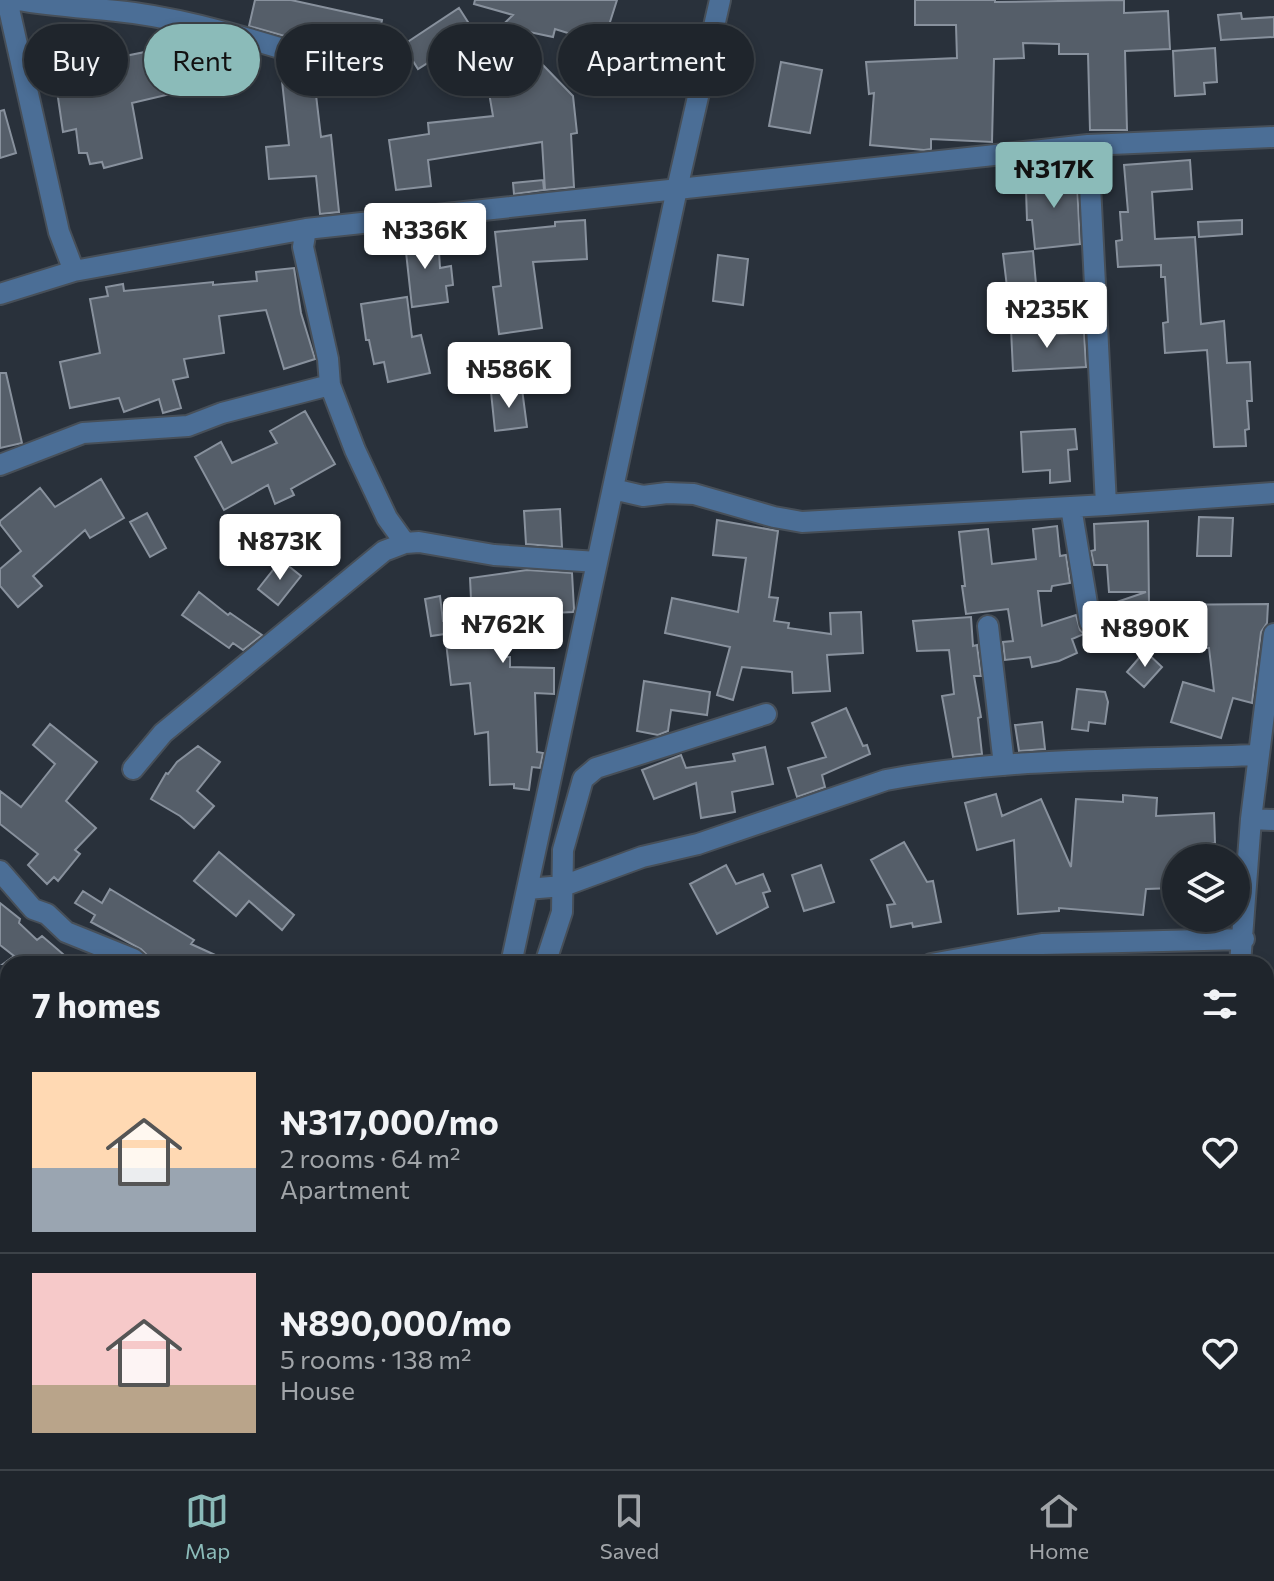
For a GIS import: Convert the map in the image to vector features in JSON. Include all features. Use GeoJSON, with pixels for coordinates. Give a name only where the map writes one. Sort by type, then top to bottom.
{"type":"FeatureCollection","features":[{"type":"Feature","properties":{"kind":"street"},"geometry":{"type":"LineString","coordinates":[[7,0],[59,232],[74,271]]}},
{"type":"Feature","properties":{"kind":"street"},"geometry":{"type":"LineString","coordinates":[[18,0],[135,14],[199,27],[276,49]]}},
{"type":"Feature","properties":{"kind":"street"},"geometry":{"type":"LineString","coordinates":[[513,956],[720,0]]}},
{"type":"Feature","properties":{"kind":"street"},"geometry":{"type":"LineString","coordinates":[[0,294],[74,271],[306,229],[1088,145],[1274,137]]}},
{"type":"Feature","properties":{"kind":"street"},"geometry":{"type":"LineString","coordinates":[[1088,145],[1106,505]]}},
{"type":"Feature","properties":{"kind":"street"},"geometry":{"type":"LineString","coordinates":[[306,229],[303,247],[328,359],[330,385],[355,450],[387,518],[405,543]]}},
{"type":"Feature","properties":{"kind":"street"},"geometry":{"type":"LineString","coordinates":[[0,465],[83,433],[188,426],[222,413],[330,385]]}},
{"type":"Feature","properties":{"kind":"street"},"geometry":{"type":"LineString","coordinates":[[613,489],[643,496],[694,494],[802,522],[1274,493]]}},
{"type":"Feature","properties":{"kind":"street"},"geometry":{"type":"LineString","coordinates":[[1071,507],[1090,622]]}},
{"type":"Feature","properties":{"kind":"street"},"geometry":{"type":"LineString","coordinates":[[133,769],[163,733],[384,551],[405,543],[419,542],[494,555],[597,562]]}},
{"type":"Feature","properties":{"kind":"street"},"geometry":{"type":"LineString","coordinates":[[988,626],[1004,765]]}},
{"type":"Feature","properties":{"kind":"street"},"geometry":{"type":"LineString","coordinates":[[1241,956],[1251,819],[1274,634]]}},
{"type":"Feature","properties":{"kind":"street"},"geometry":{"type":"LineString","coordinates":[[548,956],[562,912],[563,850],[583,779],[596,768],[766,714]]}},
{"type":"Feature","properties":{"kind":"street"},"geometry":{"type":"LineString","coordinates":[[527,889],[563,886],[642,857],[698,844],[859,792],[886,780],[1004,765],[1258,755]]}},
{"type":"Feature","properties":{"kind":"street"},"geometry":{"type":"LineString","coordinates":[[1251,819],[1274,820]]}},
{"type":"Feature","properties":{"kind":"street"},"geometry":{"type":"LineString","coordinates":[[0,871],[33,909],[47,914],[66,932],[126,956]]}},
{"type":"Feature","properties":{"kind":"street"},"geometry":{"type":"LineString","coordinates":[[975,956],[1042,944],[1244,939]]}},
{"type":"Feature","properties":{"kind":"building"},"geometry":{"type":"Polygon","coordinates":[[[255,0],[291,0],[382,20],[381,24],[276,24],[276,34],[260,29],[260,24],[249,24],[255,0]]]}},
{"type":"Feature","properties":{"kind":"building"},"geometry":{"type":"Polygon","coordinates":[[[475,0],[617,0],[609,24],[558,24],[553,37],[542,35],[542,24],[504,24],[513,15],[474,4],[475,0]]]}},
{"type":"Feature","properties":{"kind":"building"},"geometry":{"type":"Polygon","coordinates":[[[915,0],[1124,0],[1124,13],[1168,11],[1170,49],[1125,51],[1127,130],[1090,130],[1088,54],[1059,54],[1059,44],[1023,43],[1024,58],[994,59],[992,142],[931,139],[931,149],[924,150],[870,145],[874,93],[869,94],[866,62],[957,58],[956,25],[915,25],[915,0]]]}},
{"type":"Feature","properties":{"kind":"building"},"geometry":{"type":"Polygon","coordinates":[[[459,8],[469,24],[435,24],[459,8]]]}},
{"type":"Feature","properties":{"kind":"building"},"geometry":{"type":"Polygon","coordinates":[[[1241,13],[1242,19],[1274,17],[1274,37],[1221,40],[1218,15],[1241,13]]]}},
{"type":"Feature","properties":{"kind":"building"},"geometry":{"type":"Polygon","coordinates":[[[428,28],[428,63],[418,69],[412,59],[412,39],[428,28]]]}},
{"type":"Feature","properties":{"kind":"building"},"geometry":{"type":"Polygon","coordinates":[[[1215,48],[1217,82],[1204,83],[1205,94],[1175,96],[1173,51],[1215,48]]]}},
{"type":"Feature","properties":{"kind":"building"},"geometry":{"type":"Polygon","coordinates":[[[144,52],[144,96],[162,96],[132,103],[142,158],[104,168],[102,162],[90,164],[87,153],[79,153],[76,129],[63,132],[58,96],[128,96],[128,55],[144,52]]]}},
{"type":"Feature","properties":{"kind":"building"},"geometry":{"type":"Polygon","coordinates":[[[781,62],[822,70],[810,133],[769,126],[781,62]]]}},
{"type":"Feature","properties":{"kind":"building"},"geometry":{"type":"Polygon","coordinates":[[[542,64],[558,81],[558,96],[573,96],[577,133],[571,134],[574,187],[545,190],[542,142],[428,160],[431,186],[396,190],[389,140],[429,134],[428,123],[493,116],[490,96],[542,96],[542,64]]]}},
{"type":"Feature","properties":{"kind":"building"},"geometry":{"type":"Polygon","coordinates":[[[284,96],[316,96],[321,137],[331,135],[339,212],[320,214],[316,176],[269,179],[266,147],[289,145],[284,96]]]}},
{"type":"Feature","properties":{"kind":"building"},"geometry":{"type":"Polygon","coordinates":[[[4,110],[16,153],[0,158],[0,111],[4,110]]]}},
{"type":"Feature","properties":{"kind":"building"},"geometry":{"type":"Polygon","coordinates":[[[1190,160],[1192,189],[1152,192],[1155,239],[1195,237],[1201,324],[1224,321],[1227,363],[1250,362],[1252,401],[1247,401],[1249,429],[1245,430],[1246,446],[1214,447],[1207,350],[1165,353],[1163,323],[1168,322],[1165,277],[1161,277],[1161,265],[1118,267],[1116,241],[1122,240],[1120,212],[1128,212],[1124,165],[1190,160]]]}},
{"type":"Feature","properties":{"kind":"building"},"geometry":{"type":"Polygon","coordinates":[[[1060,166],[1067,178],[1077,183],[1080,244],[1035,249],[1032,220],[1027,220],[1026,190],[1047,182],[1037,169],[1060,166]]]}},
{"type":"Feature","properties":{"kind":"building"},"geometry":{"type":"Polygon","coordinates":[[[543,180],[544,190],[514,194],[513,183],[543,180]]]}},
{"type":"Feature","properties":{"kind":"building"},"geometry":{"type":"Polygon","coordinates":[[[585,220],[587,259],[533,262],[542,328],[499,334],[493,287],[501,286],[495,232],[585,220]]]}},
{"type":"Feature","properties":{"kind":"building"},"geometry":{"type":"Polygon","coordinates":[[[1242,220],[1242,234],[1199,237],[1198,222],[1242,220]]]}},
{"type":"Feature","properties":{"kind":"building"},"geometry":{"type":"Polygon","coordinates":[[[428,234],[430,253],[439,252],[440,268],[451,266],[453,285],[446,286],[448,302],[412,307],[406,252],[397,253],[395,238],[428,234]]]}},
{"type":"Feature","properties":{"kind":"building"},"geometry":{"type":"Polygon","coordinates":[[[1033,251],[1036,284],[1007,287],[1003,254],[1033,251]]]}},
{"type":"Feature","properties":{"kind":"building"},"geometry":{"type":"Polygon","coordinates":[[[718,255],[748,259],[743,305],[713,301],[718,255]]]}},
{"type":"Feature","properties":{"kind":"building"},"geometry":{"type":"Polygon","coordinates":[[[294,268],[301,313],[315,359],[284,369],[266,310],[219,316],[224,353],[184,359],[188,377],[173,380],[181,408],[163,413],[159,399],[124,412],[119,398],[70,408],[60,362],[100,353],[90,299],[108,296],[106,287],[123,284],[124,291],[257,281],[256,272],[294,268]]]}},
{"type":"Feature","properties":{"kind":"building"},"geometry":{"type":"Polygon","coordinates":[[[407,297],[412,337],[421,335],[430,373],[388,382],[384,362],[374,364],[369,340],[366,340],[361,304],[407,297]]]}},
{"type":"Feature","properties":{"kind":"building"},"geometry":{"type":"Polygon","coordinates":[[[1044,327],[1045,335],[1084,332],[1086,367],[1013,371],[1011,329],[1044,327]]]}},
{"type":"Feature","properties":{"kind":"building"},"geometry":{"type":"Polygon","coordinates":[[[0,373],[6,373],[22,443],[0,448],[0,373]]]}},
{"type":"Feature","properties":{"kind":"building"},"geometry":{"type":"Polygon","coordinates":[[[522,389],[527,427],[495,431],[491,392],[522,389]]]}},
{"type":"Feature","properties":{"kind":"building"},"geometry":{"type":"Polygon","coordinates":[[[305,411],[335,464],[291,489],[294,495],[275,504],[268,485],[224,510],[195,457],[221,442],[232,463],[277,443],[270,431],[305,411]]]}},
{"type":"Feature","properties":{"kind":"building"},"geometry":{"type":"Polygon","coordinates":[[[1075,429],[1077,449],[1068,450],[1070,481],[1050,483],[1050,470],[1023,472],[1021,432],[1075,429]]]}},
{"type":"Feature","properties":{"kind":"building"},"geometry":{"type":"Polygon","coordinates":[[[101,479],[124,518],[90,538],[85,530],[33,576],[42,586],[18,607],[0,586],[0,569],[21,551],[0,521],[40,488],[55,507],[101,479]]]}},
{"type":"Feature","properties":{"kind":"building"},"geometry":{"type":"Polygon","coordinates":[[[560,509],[562,547],[526,544],[524,511],[560,509]]]}},
{"type":"Feature","properties":{"kind":"building"},"geometry":{"type":"Polygon","coordinates":[[[147,513],[166,548],[150,557],[130,522],[147,513]]]}},
{"type":"Feature","properties":{"kind":"building"},"geometry":{"type":"Polygon","coordinates":[[[1199,517],[1233,518],[1231,556],[1197,556],[1199,517]]]}},
{"type":"Feature","properties":{"kind":"building"},"geometry":{"type":"Polygon","coordinates":[[[717,520],[778,531],[769,597],[778,598],[774,621],[789,623],[788,628],[831,634],[830,613],[861,612],[863,653],[827,655],[830,691],[793,693],[792,672],[742,667],[733,700],[717,695],[730,647],[665,633],[672,598],[738,612],[746,558],[713,555],[717,520]]]}},
{"type":"Feature","properties":{"kind":"building"},"geometry":{"type":"Polygon","coordinates":[[[1148,521],[1149,605],[1268,604],[1267,623],[1261,632],[1252,703],[1233,698],[1221,738],[1171,722],[1183,682],[1214,691],[1209,648],[1203,648],[1204,640],[1195,641],[1200,625],[1186,641],[1116,643],[1114,603],[1146,592],[1109,592],[1107,565],[1094,565],[1091,551],[1095,550],[1094,524],[1148,521]]]}},
{"type":"Feature","properties":{"kind":"building"},"geometry":{"type":"Polygon","coordinates":[[[1057,526],[1060,556],[1066,555],[1070,583],[1052,586],[1051,591],[1038,591],[1042,626],[1076,615],[1084,634],[1072,639],[1077,653],[1032,667],[1030,657],[1005,660],[1003,642],[1013,641],[1008,609],[966,614],[959,532],[988,529],[992,564],[1036,559],[1033,529],[1057,526]]]}},
{"type":"Feature","properties":{"kind":"building"},"geometry":{"type":"Polygon","coordinates":[[[281,560],[301,576],[278,605],[258,589],[281,560]]]}},
{"type":"Feature","properties":{"kind":"building"},"geometry":{"type":"Polygon","coordinates":[[[527,570],[572,573],[574,609],[573,612],[552,611],[503,618],[505,657],[510,657],[510,667],[554,668],[554,694],[535,693],[537,752],[543,753],[540,768],[532,767],[529,790],[514,788],[514,784],[490,785],[488,732],[475,734],[470,683],[451,685],[445,634],[431,636],[425,599],[440,596],[443,621],[472,620],[470,578],[527,570]]]}},
{"type":"Feature","properties":{"kind":"building"},"geometry":{"type":"Polygon","coordinates":[[[199,592],[228,615],[230,613],[262,635],[243,650],[233,643],[229,648],[182,615],[199,592]]]}},
{"type":"Feature","properties":{"kind":"building"},"geometry":{"type":"Polygon","coordinates":[[[971,617],[973,646],[977,645],[981,676],[974,676],[981,717],[978,718],[982,754],[953,757],[942,696],[954,694],[949,650],[917,651],[913,621],[971,617]]]}},
{"type":"Feature","properties":{"kind":"building"},"geometry":{"type":"Polygon","coordinates":[[[1145,651],[1162,667],[1144,687],[1127,672],[1145,651]]]}},
{"type":"Feature","properties":{"kind":"building"},"geometry":{"type":"Polygon","coordinates":[[[644,681],[710,692],[707,715],[671,710],[668,731],[658,735],[637,731],[644,681]]]}},
{"type":"Feature","properties":{"kind":"building"},"geometry":{"type":"Polygon","coordinates":[[[1077,689],[1105,692],[1108,702],[1105,724],[1089,722],[1088,731],[1072,729],[1077,689]]]}},
{"type":"Feature","properties":{"kind":"building"},"geometry":{"type":"Polygon","coordinates":[[[846,708],[863,746],[867,745],[870,754],[822,775],[825,787],[797,797],[788,768],[826,757],[812,723],[846,708]]]}},
{"type":"Feature","properties":{"kind":"building"},"geometry":{"type":"Polygon","coordinates":[[[1042,722],[1045,749],[1019,751],[1015,725],[1042,722]]]}},
{"type":"Feature","properties":{"kind":"building"},"geometry":{"type":"Polygon","coordinates":[[[50,724],[97,762],[66,801],[96,828],[75,850],[80,854],[58,881],[54,877],[47,884],[28,865],[38,854],[0,824],[0,791],[21,807],[55,764],[33,745],[50,724]]]}},
{"type":"Feature","properties":{"kind":"building"},"geometry":{"type":"Polygon","coordinates":[[[198,746],[220,762],[197,791],[214,806],[194,828],[151,799],[166,773],[198,746]]]}},
{"type":"Feature","properties":{"kind":"building"},"geometry":{"type":"Polygon","coordinates":[[[765,747],[773,784],[732,792],[735,812],[701,818],[696,783],[654,799],[642,770],[681,755],[686,768],[735,761],[733,754],[765,747]]]}},
{"type":"Feature","properties":{"kind":"building"},"geometry":{"type":"Polygon","coordinates":[[[996,794],[1002,816],[1041,799],[1071,867],[1076,799],[1123,802],[1123,795],[1157,798],[1156,816],[1214,813],[1215,843],[1162,844],[1162,888],[1146,889],[1143,915],[1059,908],[1059,911],[1018,914],[1014,840],[977,850],[965,803],[996,794]]]}},
{"type":"Feature","properties":{"kind":"building"},"geometry":{"type":"Polygon","coordinates":[[[904,842],[927,882],[933,881],[941,922],[891,927],[887,905],[895,904],[871,860],[904,842]]]}},
{"type":"Feature","properties":{"kind":"building"},"geometry":{"type":"Polygon","coordinates":[[[219,852],[294,915],[282,930],[249,901],[236,916],[194,881],[219,852]]]}},
{"type":"Feature","properties":{"kind":"building"},"geometry":{"type":"Polygon","coordinates":[[[726,865],[736,884],[763,874],[770,891],[763,893],[768,907],[717,934],[690,884],[726,865]]]}},
{"type":"Feature","properties":{"kind":"building"},"geometry":{"type":"Polygon","coordinates":[[[821,865],[834,902],[804,911],[792,875],[821,865]]]}},
{"type":"Feature","properties":{"kind":"building"},"geometry":{"type":"Polygon","coordinates":[[[110,889],[194,940],[191,944],[217,956],[148,956],[141,949],[91,922],[95,915],[75,903],[83,891],[102,903],[110,889]]]}},
{"type":"Feature","properties":{"kind":"building"},"geometry":{"type":"Polygon","coordinates":[[[0,903],[20,919],[19,923],[37,940],[42,936],[63,954],[14,956],[0,945],[0,903]]]}}]}
